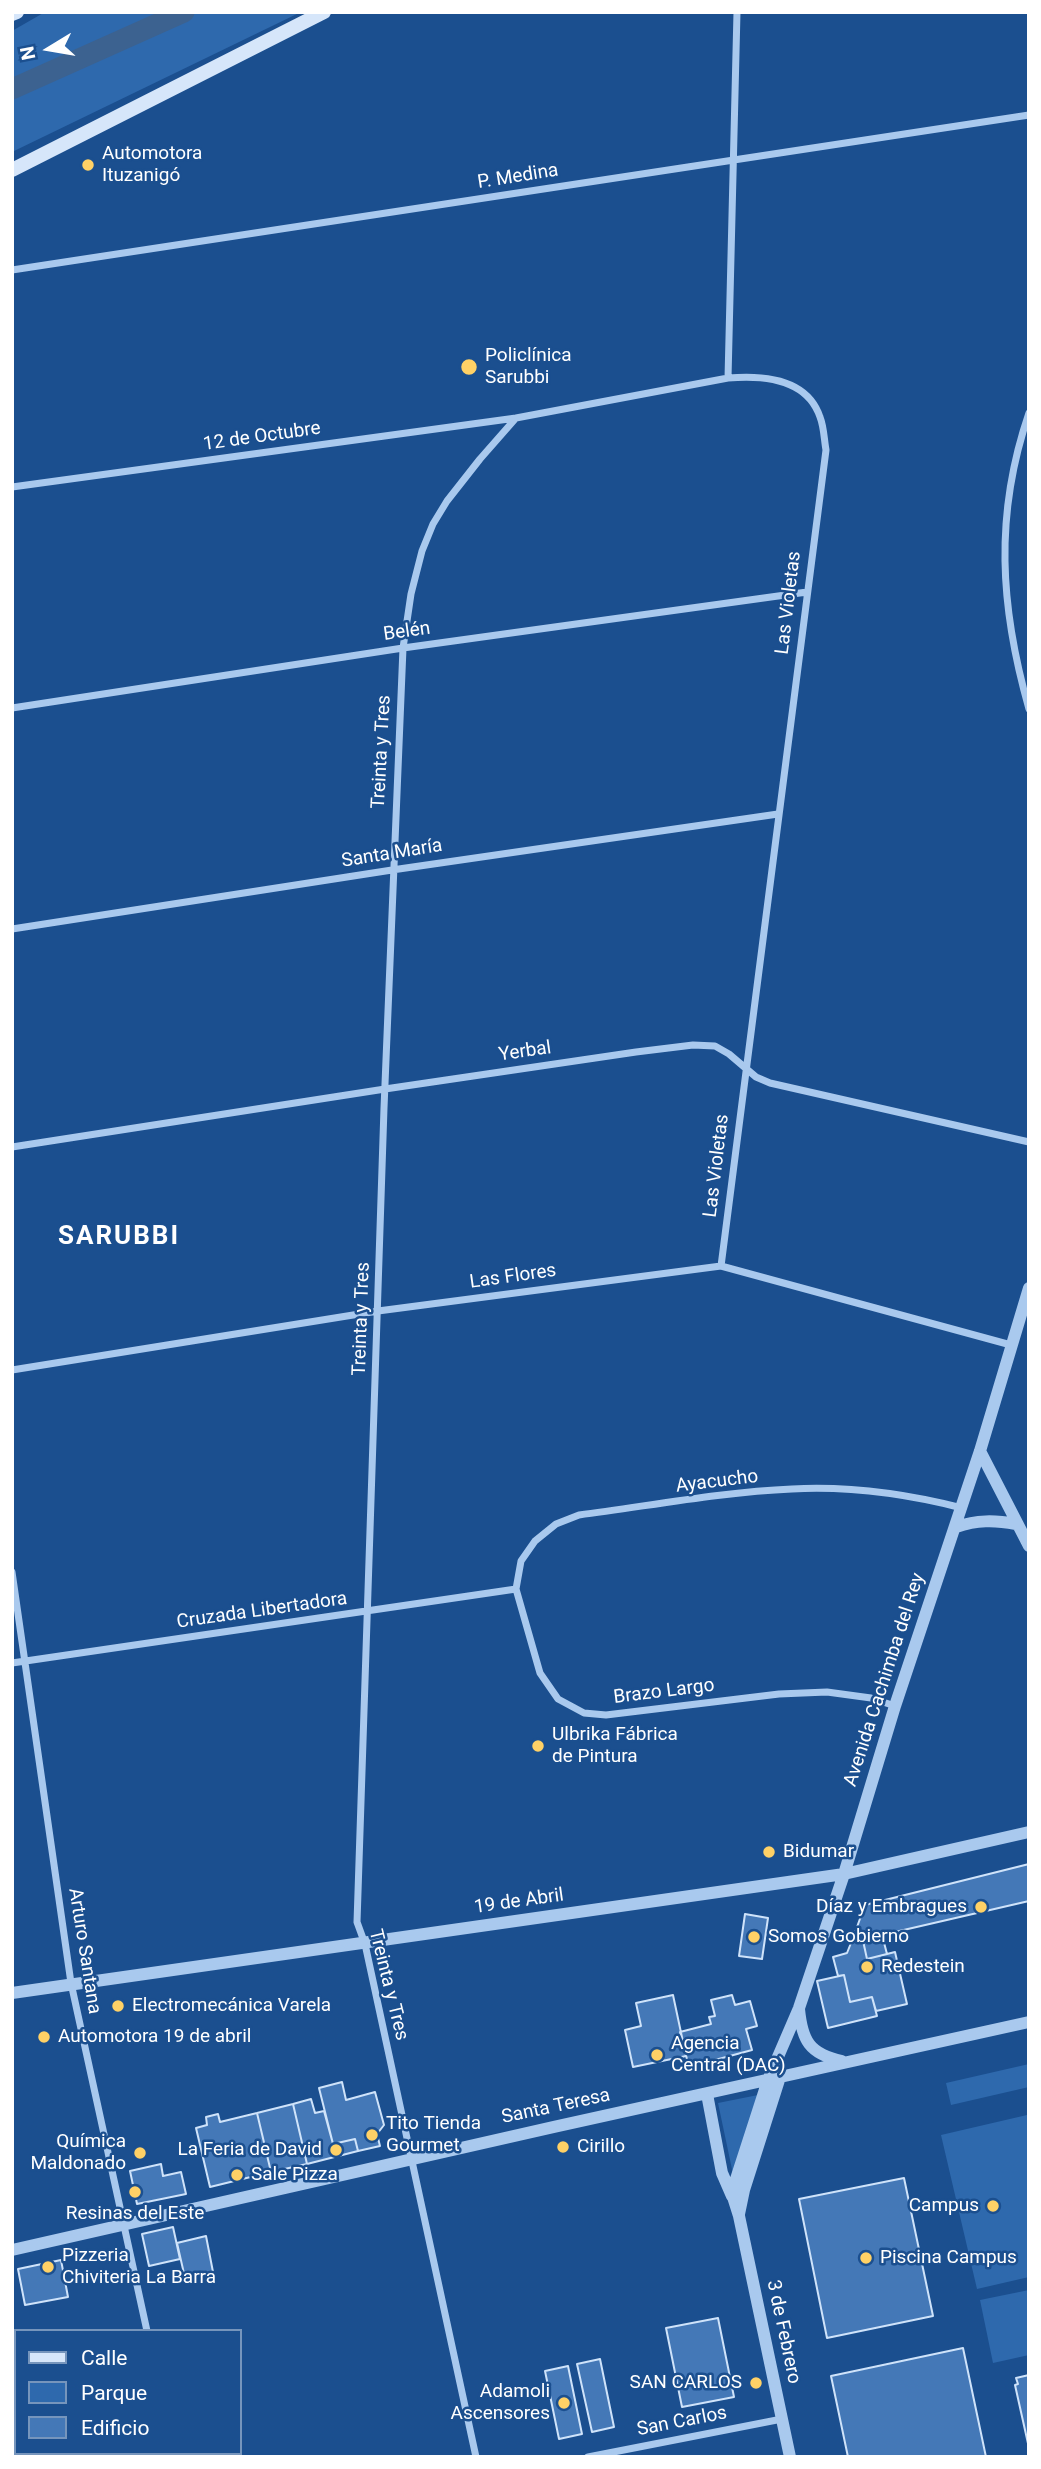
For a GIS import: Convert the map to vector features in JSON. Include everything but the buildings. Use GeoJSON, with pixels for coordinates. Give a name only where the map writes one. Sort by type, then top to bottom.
{"type":"FeatureCollection","features":[{"type":"Feature","properties":{"kind":"main road"},"geometry":{"type":"LineString","coordinates":[[12,170],[324,12]]}},
{"type":"Feature","properties":{"kind":"street"},"geometry":{"type":"LineString","coordinates":[[516,418],[728,378],[737,12]]}},
{"type":"Feature","properties":{"kind":"street","name":"P. Medina"},"geometry":{"type":"LineString","coordinates":[[12,270],[1029,114]]}},
{"type":"Feature","properties":{"kind":"street","name":"Las Violetas"},"geometry":{"type":"LineString","coordinates":[[721,1266],[744,1068],[826,450],[820,417],[807,394],[796,386],[753,376],[728,378]]}},
{"type":"Feature","properties":{"kind":"street"},"geometry":{"type":"LineString","coordinates":[[1029,413],[1011,475],[1004,554],[1007,601],[1017,667],[1029,709]]}},
{"type":"Feature","properties":{"kind":"street","name":"12 de Octubre"},"geometry":{"type":"LineString","coordinates":[[12,487],[516,418]]}},
{"type":"Feature","properties":{"kind":"street","name":"Treinta y Tres"},"geometry":{"type":"LineString","coordinates":[[476,2457],[365,1944],[357,1922],[392,870],[403,648],[411,594],[422,551],[433,524],[447,501],[516,418]]}},
{"type":"Feature","properties":{"kind":"street","name":"Belén"},"geometry":{"type":"LineString","coordinates":[[12,708],[403,648],[807,592]]}},
{"type":"Feature","properties":{"kind":"street","name":"Santa María"},"geometry":{"type":"LineString","coordinates":[[12,929],[778,814]]}},
{"type":"Feature","properties":{"kind":"street","name":"Yerbal"},"geometry":{"type":"LineString","coordinates":[[12,1147],[385,1089],[693,1045],[715,1046],[769,1083],[1029,1142]]}},
{"type":"Feature","properties":{"kind":"street","name":"Las Flores"},"geometry":{"type":"LineString","coordinates":[[12,1370],[378,1311],[721,1266],[1012,1345]]}},
{"type":"Feature","properties":{"kind":"street","name":"Avenida Cachimba del Rey"},"geometry":{"type":"LineString","coordinates":[[774,2078],[844,1874],[895,1706],[980,1451],[1029,1288]]}},
{"type":"Feature","properties":{"kind":"street"},"geometry":{"type":"LineString","coordinates":[[980,1451],[1029,1546]]}},
{"type":"Feature","properties":{"kind":"street","name":"Ayacucho"},"geometry":{"type":"LineString","coordinates":[[516,1589],[521,1561],[535,1541],[556,1524],[579,1515],[792,1489],[846,1489],[933,1501],[962,1508]]}},
{"type":"Feature","properties":{"kind":"street"},"geometry":{"type":"LineString","coordinates":[[956,1527],[993,1520],[1016,1524]]}},
{"type":"Feature","properties":{"kind":"street","name":"Arturo Santana"},"geometry":{"type":"LineString","coordinates":[[12,1572],[71,1983],[147,2329]]}},
{"type":"Feature","properties":{"kind":"street","name":"Cruzada Libertadora"},"geometry":{"type":"LineString","coordinates":[[12,1663],[516,1589]]}},
{"type":"Feature","properties":{"kind":"street","name":"Brazo Largo"},"geometry":{"type":"LineString","coordinates":[[516,1589],[540,1674],[558,1699],[584,1713],[606,1716],[779,1694],[827,1692],[860,1696],[895,1706]]}},
{"type":"Feature","properties":{"kind":"street","name":"19 de Abril"},"geometry":{"type":"LineString","coordinates":[[12,1993],[844,1874],[1029,1832]]}},
{"type":"Feature","properties":{"kind":"street"},"geometry":{"type":"LineString","coordinates":[[799,2008],[801,2031],[814,2050],[829,2058],[848,2062]]}},
{"type":"Feature","properties":{"kind":"street","name":"Santa Teresa"},"geometry":{"type":"LineString","coordinates":[[12,2250],[411,2157],[1029,2022]]}},
{"type":"Feature","properties":{"kind":"street"},"geometry":{"type":"LineString","coordinates":[[733,2197],[736,2179],[774,2078]]}},
{"type":"Feature","properties":{"kind":"street","name":"3 de Febrero"},"geometry":{"type":"LineString","coordinates":[[739,2216],[774,2078]]}},
{"type":"Feature","properties":{"kind":"street","name":"3 de Febrero"},"geometry":{"type":"LineString","coordinates":[[708,2094],[722,2173],[739,2216],[790,2457]]}},
{"type":"Feature","properties":{"kind":"street","name":"San Carlos"},"geometry":{"type":"LineString","coordinates":[[588,2457],[782,2419]]}},
{"type":"Feature","properties":{"kind":"green space"},"geometry":{"type":"Polygon","coordinates":[[[45,12],[301,12],[12,152],[12,31],[45,12]]]}},
{"type":"Feature","properties":{"kind":"green space"},"geometry":{"type":"Polygon","coordinates":[[[1029,2064],[1029,2087],[951,2105],[946,2083],[1029,2064]]]}},
{"type":"Feature","properties":{"kind":"green space"},"geometry":{"type":"Polygon","coordinates":[[[758,2095],[733,2174],[718,2103],[758,2095]]]}},
{"type":"Feature","properties":{"kind":"green space","name":"Campus"},"geometry":{"type":"Polygon","coordinates":[[[1027,2115],[1029,2277],[977,2289],[941,2135],[1027,2115]]]}},
{"type":"Feature","properties":{"kind":"green space"},"geometry":{"type":"Polygon","coordinates":[[[1029,2290],[1029,2355],[993,2363],[980,2300],[1029,2290]]]}},
{"type":"Feature","properties":{"kind":"waterway"},"geometry":{"type":"LineString","coordinates":[[12,89],[184,12]]}},
{"type":"Feature","properties":{"kind":"place","name":"Automotora Ituzanigó"},"geometry":{"type":"Point","coordinates":[88,165]}},
{"type":"Feature","properties":{"kind":"place","name":"Policlínica Sarubbi"},"geometry":{"type":"Point","coordinates":[469,367]}},
{"type":"Feature","properties":{"kind":"place","name":"Ulbrika Fábrica de Pintura"},"geometry":{"type":"Point","coordinates":[538,1746]}},
{"type":"Feature","properties":{"kind":"place","name":"Bidumar"},"geometry":{"type":"Point","coordinates":[769,1852]}},
{"type":"Feature","properties":{"kind":"place","name":"Díaz y Embragues"},"geometry":{"type":"Point","coordinates":[981,1907]}},
{"type":"Feature","properties":{"kind":"place","name":"Somos Gobierno"},"geometry":{"type":"Point","coordinates":[754,1937]}},
{"type":"Feature","properties":{"kind":"place","name":"Redestein"},"geometry":{"type":"Point","coordinates":[867,1967]}},
{"type":"Feature","properties":{"kind":"place","name":"Electromecánica Varela"},"geometry":{"type":"Point","coordinates":[118,2006]}},
{"type":"Feature","properties":{"kind":"place","name":"Automotora 19 de abril"},"geometry":{"type":"Point","coordinates":[44,2037]}},
{"type":"Feature","properties":{"kind":"place","name":"Agencia Central (DAC)"},"geometry":{"type":"Point","coordinates":[657,2055]}},
{"type":"Feature","properties":{"kind":"place","name":"Tito Tienda Gourmet"},"geometry":{"type":"Point","coordinates":[372,2135]}},
{"type":"Feature","properties":{"kind":"place","name":"Cirillo"},"geometry":{"type":"Point","coordinates":[563,2147]}},
{"type":"Feature","properties":{"kind":"place","name":"La Feria de David"},"geometry":{"type":"Point","coordinates":[336,2150]}},
{"type":"Feature","properties":{"kind":"place","name":"Química Maldonado"},"geometry":{"type":"Point","coordinates":[140,2153]}},
{"type":"Feature","properties":{"kind":"place","name":"Sale Pizza"},"geometry":{"type":"Point","coordinates":[237,2175]}},
{"type":"Feature","properties":{"kind":"place","name":"Resinas del Este"},"geometry":{"type":"Point","coordinates":[135,2192]}},
{"type":"Feature","properties":{"kind":"place","name":"Campus"},"geometry":{"type":"Point","coordinates":[993,2206]}},
{"type":"Feature","properties":{"kind":"place","name":"Piscina Campus"},"geometry":{"type":"Point","coordinates":[866,2258]}},
{"type":"Feature","properties":{"kind":"place","name":"Pizzeria Chiviteria La Barra"},"geometry":{"type":"Point","coordinates":[48,2267]}},
{"type":"Feature","properties":{"kind":"place","name":"SAN CARLOS"},"geometry":{"type":"Point","coordinates":[756,2383]}},
{"type":"Feature","properties":{"kind":"place","name":"Adamoli Ascensores"},"geometry":{"type":"Point","coordinates":[564,2403]}},
{"type":"Feature","properties":{"kind":"district","name":"SARUBBI"},"geometry":{"type":"Point","coordinates":[119,1237]}}]}
